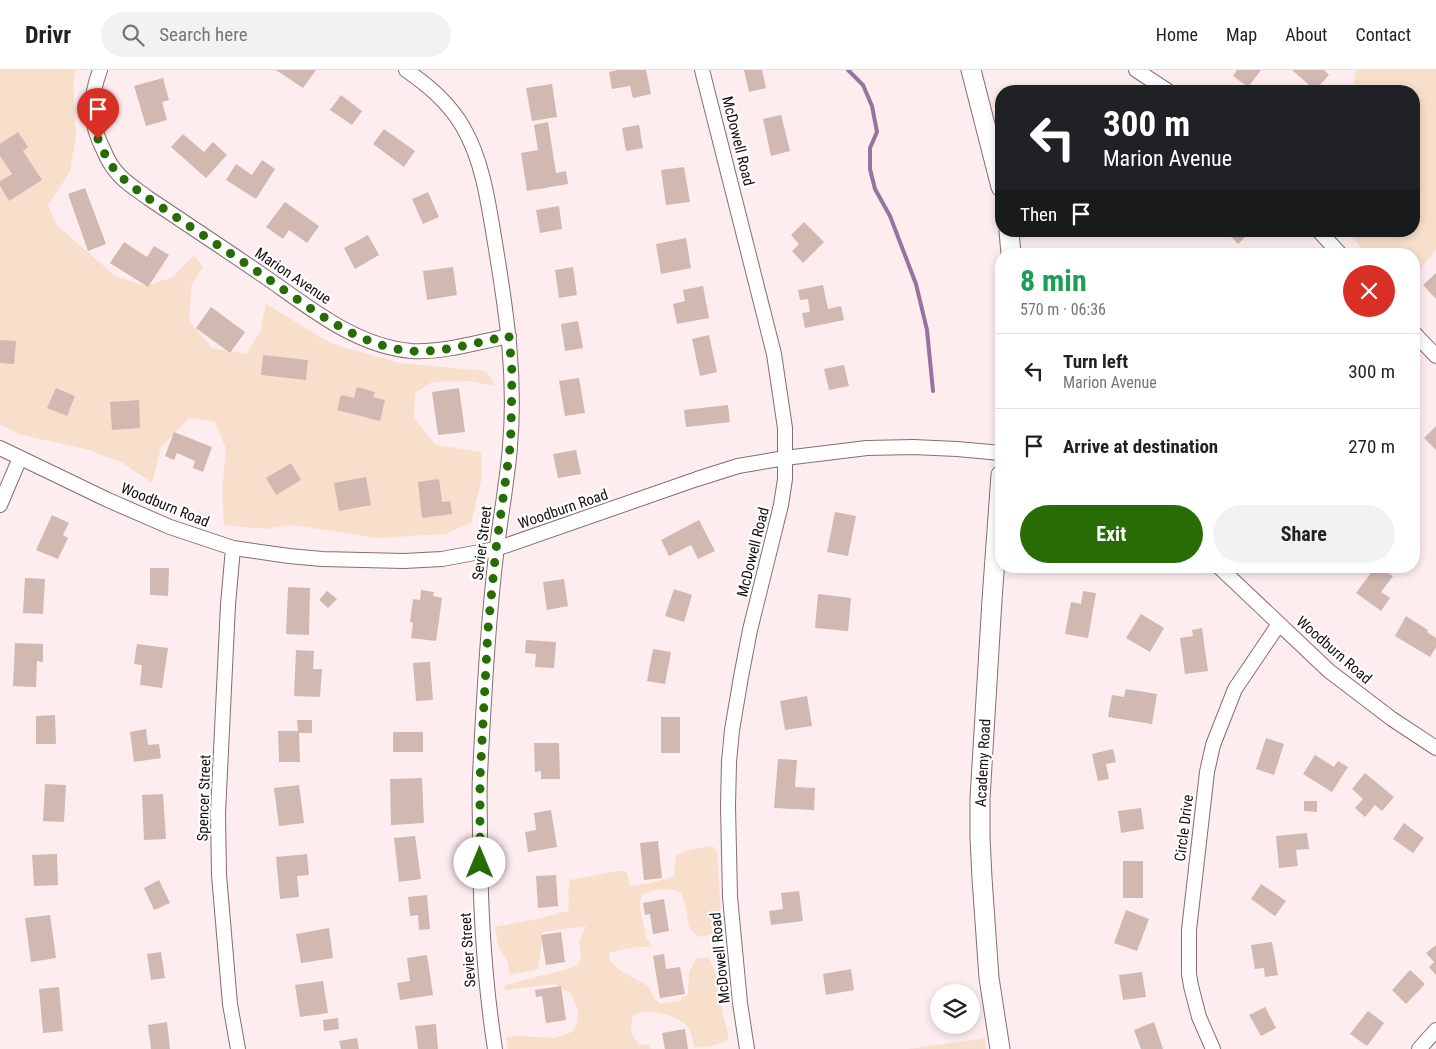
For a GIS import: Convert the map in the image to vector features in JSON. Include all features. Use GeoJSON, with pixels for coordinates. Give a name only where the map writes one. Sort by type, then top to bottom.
{"type":"FeatureCollection","features":[{"type":"Feature","properties":{"kind":"main road"},"geometry":{"type":"LineString","coordinates":[[970,70],[995,164]]}},
{"type":"Feature","properties":{"kind":"main road","name":"Academy Road"},"geometry":{"type":"LineString","coordinates":[[995,558],[980,818],[988,969],[1000,1049]]}},
{"type":"Feature","properties":{"kind":"street","name":"Marion Avenue"},"geometry":{"type":"LineString","coordinates":[[100,70],[93,94],[92,122],[98,139],[115,171],[148,198],[330,320],[362,339],[390,348],[412,351],[433,351],[509,336]]}},
{"type":"Feature","properties":{"kind":"street","name":"Sevier Street"},"geometry":{"type":"LineString","coordinates":[[406,70],[422,81],[446,103],[472,144],[492,223],[509,336],[512,372],[512,422],[488,629],[480,779],[481,914],[489,1013],[495,1049]]}},
{"type":"Feature","properties":{"kind":"street","name":"McDowell Road"},"geometry":{"type":"LineString","coordinates":[[702,70],[774,354],[785,428],[785,479],[781,505],[740,677],[729,762],[730,896],[740,1003],[747,1049]]}},
{"type":"Feature","properties":{"kind":"street"},"geometry":{"type":"LineString","coordinates":[[1136,70],[1159,85]]}},
{"type":"Feature","properties":{"kind":"street"},"geometry":{"type":"LineString","coordinates":[[1324,237],[1335,248]]}},
{"type":"Feature","properties":{"kind":"street"},"geometry":{"type":"LineString","coordinates":[[1420,339],[1436,356]]}},
{"type":"Feature","properties":{"kind":"street","name":"Woodburn Road"},"geometry":{"type":"LineString","coordinates":[[0,448],[108,500],[170,527],[233,548],[322,559],[404,561],[442,558],[496,549],[738,466],[867,448],[913,447],[995,452]]}},
{"type":"Feature","properties":{"kind":"street"},"geometry":{"type":"LineString","coordinates":[[0,505],[20,458]]}},
{"type":"Feature","properties":{"kind":"street","name":"Spencer Street"},"geometry":{"type":"LineString","coordinates":[[233,548],[228,605],[218,804],[222,918],[230,1004],[238,1049]]}},
{"type":"Feature","properties":{"kind":"street","name":"Woodburn Road"},"geometry":{"type":"LineString","coordinates":[[1225,573],[1329,670],[1392,719],[1436,748]]}},
{"type":"Feature","properties":{"kind":"street","name":"Circle Drive"},"geometry":{"type":"LineString","coordinates":[[1214,1049],[1199,1017],[1189,974],[1189,930],[1207,772],[1213,745],[1235,689],[1279,624]]}},
{"type":"Feature","properties":{"kind":"street"},"geometry":{"type":"LineString","coordinates":[[1419,1049],[1436,1030]]}},
{"type":"Feature","properties":{"kind":"shaded area"},"geometry":{"type":"Polygon","coordinates":[[[0,70],[76,70],[73,85],[76,136],[70,172],[48,205],[56,224],[115,276],[146,286],[173,277],[194,255],[203,267],[192,284],[189,321],[212,348],[246,354],[260,332],[266,304],[332,344],[400,363],[486,371],[496,386],[470,381],[432,382],[415,393],[414,418],[436,445],[481,452],[482,477],[471,523],[445,534],[377,538],[292,525],[266,529],[224,525],[222,492],[226,449],[215,422],[189,418],[161,447],[152,483],[123,463],[86,449],[18,434],[0,424],[0,70]]]}},
{"type":"Feature","properties":{"kind":"shaded area"},"geometry":{"type":"Polygon","coordinates":[[[1356,70],[1436,70],[1436,249],[1420,269],[1420,248],[1361,248],[1352,237],[1420,237],[1420,85],[1354,85],[1356,70]]]}},
{"type":"Feature","properties":{"kind":"shaded area"},"geometry":{"type":"Polygon","coordinates":[[[712,846],[717,850],[722,930],[714,934],[698,937],[689,927],[681,893],[662,889],[643,894],[639,903],[646,937],[652,947],[626,949],[611,952],[609,955],[611,962],[618,969],[648,986],[654,998],[661,1004],[679,1001],[688,994],[689,972],[697,958],[709,957],[718,979],[729,1039],[712,1046],[694,1047],[689,1030],[682,1022],[663,1014],[643,1012],[632,1017],[631,1033],[639,1045],[648,1044],[651,1049],[508,1049],[506,1037],[555,1038],[572,1032],[577,1022],[578,1009],[570,993],[556,984],[504,990],[505,985],[568,969],[579,964],[581,956],[579,943],[586,926],[543,932],[538,969],[510,975],[508,962],[498,946],[495,927],[568,911],[570,880],[626,871],[630,886],[651,883],[674,876],[676,856],[685,851],[712,846]]]}},
{"type":"Feature","properties":{"kind":"shaded area"},"geometry":{"type":"Polygon","coordinates":[[[985,1038],[986,1049],[908,1049],[985,1038]]]}},
{"type":"Feature","properties":{"kind":"building"},"geometry":{"type":"Polygon","coordinates":[[[276,70],[316,70],[303,88],[276,70]]]}},
{"type":"Feature","properties":{"kind":"building"},"geometry":{"type":"Polygon","coordinates":[[[618,70],[646,70],[651,94],[633,98],[630,86],[612,89],[609,72],[618,70]]]}},
{"type":"Feature","properties":{"kind":"building"},"geometry":{"type":"Polygon","coordinates":[[[744,70],[762,70],[766,88],[749,92],[744,70]]]}},
{"type":"Feature","properties":{"kind":"building"},"geometry":{"type":"Polygon","coordinates":[[[1237,70],[1261,70],[1250,85],[1245,85],[1233,76],[1237,70]]]}},
{"type":"Feature","properties":{"kind":"building"},"geometry":{"type":"Polygon","coordinates":[[[1292,70],[1324,70],[1329,75],[1320,85],[1309,85],[1292,70]]]}},
{"type":"Feature","properties":{"kind":"building"},"geometry":{"type":"Polygon","coordinates":[[[163,78],[169,100],[162,102],[167,120],[146,126],[134,86],[163,78]]]}},
{"type":"Feature","properties":{"kind":"building"},"geometry":{"type":"Polygon","coordinates":[[[552,84],[557,117],[532,121],[526,88],[552,84]]]}},
{"type":"Feature","properties":{"kind":"building"},"geometry":{"type":"Polygon","coordinates":[[[341,95],[362,111],[352,125],[330,110],[341,95]]]}},
{"type":"Feature","properties":{"kind":"building"},"geometry":{"type":"Polygon","coordinates":[[[781,115],[790,151],[771,156],[763,119],[781,115]]]}},
{"type":"Feature","properties":{"kind":"building"},"geometry":{"type":"Polygon","coordinates":[[[548,122],[556,173],[566,171],[568,184],[527,191],[521,153],[538,150],[534,125],[548,122]]]}},
{"type":"Feature","properties":{"kind":"building"},"geometry":{"type":"Polygon","coordinates":[[[639,125],[643,148],[626,151],[622,128],[639,125]]]}},
{"type":"Feature","properties":{"kind":"building"},"geometry":{"type":"Polygon","coordinates":[[[384,129],[415,151],[404,167],[373,144],[384,129]]]}},
{"type":"Feature","properties":{"kind":"building"},"geometry":{"type":"Polygon","coordinates":[[[18,132],[28,147],[23,151],[42,180],[9,201],[0,186],[0,181],[12,174],[0,156],[0,144],[18,132]]]}},
{"type":"Feature","properties":{"kind":"building"},"geometry":{"type":"Polygon","coordinates":[[[183,134],[204,152],[213,142],[227,155],[206,178],[171,147],[183,134]]]}},
{"type":"Feature","properties":{"kind":"building"},"geometry":{"type":"Polygon","coordinates":[[[262,160],[275,169],[256,199],[226,180],[236,164],[252,175],[262,160]]]}},
{"type":"Feature","properties":{"kind":"building"},"geometry":{"type":"Polygon","coordinates":[[[684,167],[690,202],[666,205],[661,170],[684,167]]]}},
{"type":"Feature","properties":{"kind":"building"},"geometry":{"type":"Polygon","coordinates":[[[85,188],[106,244],[88,251],[68,194],[85,188]]]}},
{"type":"Feature","properties":{"kind":"building"},"geometry":{"type":"Polygon","coordinates":[[[428,192],[439,217],[423,224],[412,199],[428,192]]]}},
{"type":"Feature","properties":{"kind":"building"},"geometry":{"type":"Polygon","coordinates":[[[285,202],[319,226],[307,243],[289,230],[283,239],[266,227],[285,202]]]}},
{"type":"Feature","properties":{"kind":"building"},"geometry":{"type":"Polygon","coordinates":[[[559,206],[562,229],[540,233],[536,210],[559,206]]]}},
{"type":"Feature","properties":{"kind":"building"},"geometry":{"type":"Polygon","coordinates":[[[804,222],[824,242],[803,263],[792,251],[799,244],[791,235],[804,222]]]}},
{"type":"Feature","properties":{"kind":"building"},"geometry":{"type":"Polygon","coordinates":[[[368,235],[379,255],[355,269],[344,248],[368,235]]]}},
{"type":"Feature","properties":{"kind":"building"},"geometry":{"type":"Polygon","coordinates":[[[1232,237],[1245,237],[1238,244],[1232,237]]]}},
{"type":"Feature","properties":{"kind":"building"},"geometry":{"type":"Polygon","coordinates":[[[686,238],[691,268],[661,274],[656,244],[686,238]]]}},
{"type":"Feature","properties":{"kind":"building"},"geometry":{"type":"Polygon","coordinates":[[[124,242],[147,257],[154,246],[169,255],[148,287],[110,263],[124,242]]]}},
{"type":"Feature","properties":{"kind":"building"},"geometry":{"type":"Polygon","coordinates":[[[453,267],[457,295],[427,300],[423,271],[453,267]]]}},
{"type":"Feature","properties":{"kind":"building"},"geometry":{"type":"Polygon","coordinates":[[[573,267],[577,295],[559,298],[555,270],[573,267]]]}},
{"type":"Feature","properties":{"kind":"building"},"geometry":{"type":"Polygon","coordinates":[[[1436,273],[1436,299],[1423,285],[1436,273]]]}},
{"type":"Feature","properties":{"kind":"building"},"geometry":{"type":"Polygon","coordinates":[[[823,285],[828,309],[841,306],[844,320],[805,328],[802,313],[810,312],[808,299],[800,300],[798,290],[823,285]]]}},
{"type":"Feature","properties":{"kind":"building"},"geometry":{"type":"Polygon","coordinates":[[[703,286],[709,318],[677,324],[673,304],[685,301],[683,290],[703,286]]]}},
{"type":"Feature","properties":{"kind":"building"},"geometry":{"type":"Polygon","coordinates":[[[211,307],[245,332],[230,353],[196,328],[211,307]]]}},
{"type":"Feature","properties":{"kind":"building"},"geometry":{"type":"Polygon","coordinates":[[[578,321],[583,348],[565,351],[561,324],[578,321]]]}},
{"type":"Feature","properties":{"kind":"building"},"geometry":{"type":"Polygon","coordinates":[[[709,335],[717,372],[700,376],[692,339],[709,335]]]}},
{"type":"Feature","properties":{"kind":"building"},"geometry":{"type":"Polygon","coordinates":[[[0,340],[16,341],[14,364],[0,363],[0,340]]]}},
{"type":"Feature","properties":{"kind":"building"},"geometry":{"type":"Polygon","coordinates":[[[263,355],[308,360],[306,380],[261,375],[263,355]]]}},
{"type":"Feature","properties":{"kind":"building"},"geometry":{"type":"Polygon","coordinates":[[[844,365],[849,386],[829,390],[824,369],[844,365]]]}},
{"type":"Feature","properties":{"kind":"building"},"geometry":{"type":"Polygon","coordinates":[[[579,378],[585,413],[565,416],[559,381],[579,378]]]}},
{"type":"Feature","properties":{"kind":"building"},"geometry":{"type":"Polygon","coordinates":[[[357,387],[375,392],[373,397],[385,400],[380,421],[337,410],[341,395],[354,398],[357,387]]]}},
{"type":"Feature","properties":{"kind":"building"},"geometry":{"type":"Polygon","coordinates":[[[56,388],[75,396],[67,416],[47,408],[56,388]]]}},
{"type":"Feature","properties":{"kind":"building"},"geometry":{"type":"Polygon","coordinates":[[[459,388],[465,432],[438,435],[432,392],[459,388]]]}},
{"type":"Feature","properties":{"kind":"building"},"geometry":{"type":"Polygon","coordinates":[[[139,400],[140,428],[112,430],[110,402],[139,400]]]}},
{"type":"Feature","properties":{"kind":"building"},"geometry":{"type":"Polygon","coordinates":[[[728,405],[730,422],[686,427],[684,410],[728,405]]]}},
{"type":"Feature","properties":{"kind":"building"},"geometry":{"type":"Polygon","coordinates":[[[1436,426],[1436,450],[1424,438],[1436,426]]]}},
{"type":"Feature","properties":{"kind":"building"},"geometry":{"type":"Polygon","coordinates":[[[174,432],[212,447],[203,472],[193,468],[195,461],[177,453],[174,460],[165,456],[174,432]]]}},
{"type":"Feature","properties":{"kind":"building"},"geometry":{"type":"Polygon","coordinates":[[[576,450],[581,474],[558,478],[553,454],[576,450]]]}},
{"type":"Feature","properties":{"kind":"building"},"geometry":{"type":"Polygon","coordinates":[[[291,463],[301,480],[276,495],[266,478],[291,463]]]}},
{"type":"Feature","properties":{"kind":"building"},"geometry":{"type":"Polygon","coordinates":[[[366,477],[371,505],[339,511],[334,483],[366,477]]]}},
{"type":"Feature","properties":{"kind":"building"},"geometry":{"type":"Polygon","coordinates":[[[439,479],[442,502],[450,501],[452,514],[422,518],[418,482],[439,479]]]}},
{"type":"Feature","properties":{"kind":"building"},"geometry":{"type":"Polygon","coordinates":[[[835,512],[856,516],[848,556],[827,552],[835,512]]]}},
{"type":"Feature","properties":{"kind":"building"},"geometry":{"type":"Polygon","coordinates":[[[52,515],[69,523],[63,535],[68,538],[58,559],[36,550],[52,515]]]}},
{"type":"Feature","properties":{"kind":"building"},"geometry":{"type":"Polygon","coordinates":[[[699,520],[715,551],[698,559],[691,545],[669,556],[661,540],[699,520]]]}},
{"type":"Feature","properties":{"kind":"building"},"geometry":{"type":"Polygon","coordinates":[[[150,568],[169,568],[168,596],[150,595],[150,568]]]}},
{"type":"Feature","properties":{"kind":"building"},"geometry":{"type":"Polygon","coordinates":[[[1371,573],[1388,573],[1393,576],[1381,592],[1390,598],[1381,611],[1356,593],[1371,573]]]}},
{"type":"Feature","properties":{"kind":"building"},"geometry":{"type":"Polygon","coordinates":[[[25,578],[45,579],[43,614],[23,613],[25,578]]]}},
{"type":"Feature","properties":{"kind":"building"},"geometry":{"type":"Polygon","coordinates":[[[564,579],[568,606],[547,610],[543,582],[564,579]]]}},
{"type":"Feature","properties":{"kind":"building"},"geometry":{"type":"Polygon","coordinates":[[[288,587],[310,588],[309,635],[286,634],[288,587]]]}},
{"type":"Feature","properties":{"kind":"building"},"geometry":{"type":"Polygon","coordinates":[[[674,589],[692,595],[684,622],[665,616],[674,589]]]}},
{"type":"Feature","properties":{"kind":"building"},"geometry":{"type":"Polygon","coordinates":[[[421,590],[434,592],[433,596],[442,598],[436,641],[411,638],[413,623],[410,622],[413,599],[420,600],[421,590]]]}},
{"type":"Feature","properties":{"kind":"building"},"geometry":{"type":"Polygon","coordinates":[[[327,591],[337,599],[328,608],[319,600],[327,591]]]}},
{"type":"Feature","properties":{"kind":"building"},"geometry":{"type":"Polygon","coordinates":[[[1083,591],[1096,593],[1088,638],[1065,634],[1071,602],[1081,604],[1083,591]]]}},
{"type":"Feature","properties":{"kind":"building"},"geometry":{"type":"Polygon","coordinates":[[[818,594],[851,598],[848,631],[815,628],[818,594]]]}},
{"type":"Feature","properties":{"kind":"building"},"geometry":{"type":"Polygon","coordinates":[[[1141,614],[1164,628],[1150,652],[1126,638],[1141,614]]]}},
{"type":"Feature","properties":{"kind":"building"},"geometry":{"type":"Polygon","coordinates":[[[1406,616],[1428,630],[1427,632],[1436,638],[1436,647],[1430,657],[1395,636],[1406,616]]]}},
{"type":"Feature","properties":{"kind":"building"},"geometry":{"type":"Polygon","coordinates":[[[1202,628],[1208,671],[1185,674],[1180,638],[1193,636],[1192,630],[1202,628]]]}},
{"type":"Feature","properties":{"kind":"building"},"geometry":{"type":"Polygon","coordinates":[[[526,640],[556,642],[554,668],[535,667],[536,654],[525,653],[526,640]]]}},
{"type":"Feature","properties":{"kind":"building"},"geometry":{"type":"Polygon","coordinates":[[[15,643],[43,644],[43,662],[37,661],[36,687],[13,686],[15,643]]]}},
{"type":"Feature","properties":{"kind":"building"},"geometry":{"type":"Polygon","coordinates":[[[137,644],[168,648],[162,688],[140,685],[142,665],[134,664],[137,644]]]}},
{"type":"Feature","properties":{"kind":"building"},"geometry":{"type":"Polygon","coordinates":[[[653,649],[671,652],[665,684],[647,681],[653,649]]]}},
{"type":"Feature","properties":{"kind":"building"},"geometry":{"type":"Polygon","coordinates":[[[296,650],[314,651],[313,669],[322,669],[320,697],[294,696],[296,650]]]}},
{"type":"Feature","properties":{"kind":"building"},"geometry":{"type":"Polygon","coordinates":[[[430,662],[433,700],[416,701],[413,663],[430,662]]]}},
{"type":"Feature","properties":{"kind":"building"},"geometry":{"type":"Polygon","coordinates":[[[1126,689],[1157,694],[1152,724],[1108,717],[1112,695],[1124,697],[1126,689]]]}},
{"type":"Feature","properties":{"kind":"building"},"geometry":{"type":"Polygon","coordinates":[[[807,696],[812,726],[785,730],[780,701],[807,696]]]}},
{"type":"Feature","properties":{"kind":"building"},"geometry":{"type":"Polygon","coordinates":[[[55,715],[56,744],[36,744],[36,716],[55,715]]]}},
{"type":"Feature","properties":{"kind":"building"},"geometry":{"type":"Polygon","coordinates":[[[661,717],[680,717],[680,753],[661,753],[661,717]]]}},
{"type":"Feature","properties":{"kind":"building"},"geometry":{"type":"Polygon","coordinates":[[[297,720],[312,720],[312,733],[299,733],[300,762],[279,762],[278,731],[298,731],[297,720]]]}},
{"type":"Feature","properties":{"kind":"building"},"geometry":{"type":"Polygon","coordinates":[[[146,729],[148,745],[159,744],[161,758],[134,762],[130,732],[146,729]]]}},
{"type":"Feature","properties":{"kind":"building"},"geometry":{"type":"Polygon","coordinates":[[[393,732],[423,732],[423,752],[393,752],[393,732]]]}},
{"type":"Feature","properties":{"kind":"building"},"geometry":{"type":"Polygon","coordinates":[[[1266,738],[1284,744],[1274,775],[1256,769],[1266,738]]]}},
{"type":"Feature","properties":{"kind":"building"},"geometry":{"type":"Polygon","coordinates":[[[534,743],[559,743],[560,779],[541,779],[541,771],[535,772],[534,743]]]}},
{"type":"Feature","properties":{"kind":"building"},"geometry":{"type":"Polygon","coordinates":[[[1113,749],[1116,762],[1106,764],[1109,779],[1098,781],[1092,754],[1113,749]]]}},
{"type":"Feature","properties":{"kind":"building"},"geometry":{"type":"Polygon","coordinates":[[[1315,755],[1334,767],[1338,761],[1348,767],[1332,792],[1303,774],[1315,755]]]}},
{"type":"Feature","properties":{"kind":"building"},"geometry":{"type":"Polygon","coordinates":[[[778,759],[797,760],[795,787],[815,788],[814,810],[774,808],[778,759]]]}},
{"type":"Feature","properties":{"kind":"building"},"geometry":{"type":"Polygon","coordinates":[[[1365,773],[1394,797],[1382,811],[1375,805],[1365,817],[1355,808],[1363,799],[1352,789],[1365,773]]]}},
{"type":"Feature","properties":{"kind":"building"},"geometry":{"type":"Polygon","coordinates":[[[422,778],[424,823],[391,825],[390,779],[422,778]]]}},
{"type":"Feature","properties":{"kind":"building"},"geometry":{"type":"Polygon","coordinates":[[[45,784],[66,785],[64,822],[43,821],[45,784]]]}},
{"type":"Feature","properties":{"kind":"building"},"geometry":{"type":"Polygon","coordinates":[[[299,785],[304,823],[279,826],[274,788],[299,785]]]}},
{"type":"Feature","properties":{"kind":"building"},"geometry":{"type":"Polygon","coordinates":[[[163,794],[166,839],[144,840],[142,795],[163,794]]]}},
{"type":"Feature","properties":{"kind":"building"},"geometry":{"type":"Polygon","coordinates":[[[1304,801],[1317,801],[1317,812],[1304,811],[1304,801]]]}},
{"type":"Feature","properties":{"kind":"building"},"geometry":{"type":"Polygon","coordinates":[[[1141,808],[1144,829],[1121,833],[1118,811],[1141,808]]]}},
{"type":"Feature","properties":{"kind":"building"},"geometry":{"type":"Polygon","coordinates":[[[551,810],[557,847],[528,852],[525,832],[536,830],[534,813],[551,810]]]}},
{"type":"Feature","properties":{"kind":"building"},"geometry":{"type":"Polygon","coordinates":[[[1404,823],[1424,838],[1413,853],[1393,839],[1404,823]]]}},
{"type":"Feature","properties":{"kind":"building"},"geometry":{"type":"Polygon","coordinates":[[[1307,833],[1309,849],[1296,850],[1298,866],[1279,868],[1276,836],[1307,833]]]}},
{"type":"Feature","properties":{"kind":"building"},"geometry":{"type":"Polygon","coordinates":[[[415,836],[421,879],[399,882],[394,838],[415,836]]]}},
{"type":"Feature","properties":{"kind":"building"},"geometry":{"type":"Polygon","coordinates":[[[658,841],[662,878],[644,880],[640,843],[658,841]]]}},
{"type":"Feature","properties":{"kind":"building"},"geometry":{"type":"Polygon","coordinates":[[[57,854],[58,885],[34,886],[32,855],[57,854]]]}},
{"type":"Feature","properties":{"kind":"building"},"geometry":{"type":"Polygon","coordinates":[[[307,854],[309,875],[297,876],[299,897],[280,899],[276,857],[307,854]]]}},
{"type":"Feature","properties":{"kind":"building"},"geometry":{"type":"Polygon","coordinates":[[[1123,861],[1143,861],[1143,898],[1123,898],[1123,861]]]}},
{"type":"Feature","properties":{"kind":"building"},"geometry":{"type":"Polygon","coordinates":[[[556,875],[558,906],[538,908],[536,876],[556,875]]]}},
{"type":"Feature","properties":{"kind":"building"},"geometry":{"type":"Polygon","coordinates":[[[159,880],[170,903],[154,910],[144,888],[159,880]]]}},
{"type":"Feature","properties":{"kind":"building"},"geometry":{"type":"Polygon","coordinates":[[[1261,884],[1286,901],[1275,916],[1251,899],[1261,884]]]}},
{"type":"Feature","properties":{"kind":"building"},"geometry":{"type":"Polygon","coordinates":[[[799,891],[803,921],[771,925],[769,911],[783,909],[781,893],[799,891]]]}},
{"type":"Feature","properties":{"kind":"building"},"geometry":{"type":"Polygon","coordinates":[[[427,895],[430,929],[419,930],[418,915],[410,916],[408,897],[427,895]]]}},
{"type":"Feature","properties":{"kind":"building"},"geometry":{"type":"Polygon","coordinates":[[[664,899],[669,931],[653,934],[650,914],[645,915],[643,903],[664,899]]]}},
{"type":"Feature","properties":{"kind":"building"},"geometry":{"type":"Polygon","coordinates":[[[1126,910],[1149,919],[1137,951],[1114,943],[1126,910]]]}},
{"type":"Feature","properties":{"kind":"building"},"geometry":{"type":"Polygon","coordinates":[[[50,915],[56,958],[31,962],[25,918],[50,915]]]}},
{"type":"Feature","properties":{"kind":"building"},"geometry":{"type":"Polygon","coordinates":[[[329,928],[333,958],[301,963],[296,934],[329,928]]]}},
{"type":"Feature","properties":{"kind":"building"},"geometry":{"type":"Polygon","coordinates":[[[561,932],[565,962],[546,965],[541,935],[561,932]]]}},
{"type":"Feature","properties":{"kind":"building"},"geometry":{"type":"Polygon","coordinates":[[[1272,942],[1278,975],[1265,977],[1264,968],[1255,969],[1251,945],[1272,942]]]}},
{"type":"Feature","properties":{"kind":"building"},"geometry":{"type":"Polygon","coordinates":[[[1436,945],[1436,975],[1429,967],[1434,962],[1426,953],[1436,945]]]}},
{"type":"Feature","properties":{"kind":"building"},"geometry":{"type":"Polygon","coordinates":[[[161,952],[165,978],[151,980],[147,954],[161,952]]]}},
{"type":"Feature","properties":{"kind":"building"},"geometry":{"type":"Polygon","coordinates":[[[664,954],[666,969],[680,967],[685,994],[660,998],[653,956],[664,954]]]}},
{"type":"Feature","properties":{"kind":"building"},"geometry":{"type":"Polygon","coordinates":[[[427,955],[433,995],[400,1000],[397,983],[410,981],[407,958],[427,955]]]}},
{"type":"Feature","properties":{"kind":"building"},"geometry":{"type":"Polygon","coordinates":[[[851,969],[854,990],[826,995],[823,974],[851,969]]]}},
{"type":"Feature","properties":{"kind":"building"},"geometry":{"type":"Polygon","coordinates":[[[1410,970],[1425,984],[1406,1004],[1392,990],[1410,970]]]}},
{"type":"Feature","properties":{"kind":"building"},"geometry":{"type":"Polygon","coordinates":[[[1142,972],[1146,997],[1123,1000],[1119,975],[1142,972]]]}},
{"type":"Feature","properties":{"kind":"building"},"geometry":{"type":"Polygon","coordinates":[[[323,981],[328,1013],[300,1017],[295,985],[323,981]]]}},
{"type":"Feature","properties":{"kind":"building"},"geometry":{"type":"Polygon","coordinates":[[[561,986],[566,1020],[546,1023],[542,996],[536,997],[535,990],[561,986]]]}},
{"type":"Feature","properties":{"kind":"building"},"geometry":{"type":"Polygon","coordinates":[[[59,987],[63,1031],[43,1033],[39,989],[59,987]]]}},
{"type":"Feature","properties":{"kind":"building"},"geometry":{"type":"Polygon","coordinates":[[[1265,1007],[1276,1028],[1261,1036],[1249,1015],[1265,1007]]]}},
{"type":"Feature","properties":{"kind":"building"},"geometry":{"type":"Polygon","coordinates":[[[1368,1011],[1384,1023],[1367,1046],[1350,1034],[1368,1011]]]}},
{"type":"Feature","properties":{"kind":"building"},"geometry":{"type":"Polygon","coordinates":[[[338,1018],[339,1029],[324,1031],[323,1020],[338,1018]]]}},
{"type":"Feature","properties":{"kind":"building"},"geometry":{"type":"Polygon","coordinates":[[[167,1022],[170,1049],[151,1049],[148,1025],[167,1022]]]}},
{"type":"Feature","properties":{"kind":"building"},"geometry":{"type":"Polygon","coordinates":[[[1154,1022],[1163,1049],[1141,1049],[1134,1030],[1154,1022]]]}},
{"type":"Feature","properties":{"kind":"building"},"geometry":{"type":"Polygon","coordinates":[[[436,1024],[438,1049],[418,1049],[415,1026],[436,1024]]]}},
{"type":"Feature","properties":{"kind":"building"},"geometry":{"type":"Polygon","coordinates":[[[685,1029],[688,1049],[665,1049],[662,1033],[685,1029]]]}},
{"type":"Feature","properties":{"kind":"building"},"geometry":{"type":"Polygon","coordinates":[[[357,1038],[359,1049],[341,1049],[339,1041],[357,1038]]]}},
{"type":"Feature","properties":{"kind":"waterway"},"geometry":{"type":"LineString","coordinates":[[848,70],[863,85],[872,106],[877,132],[870,148],[870,169],[875,189],[890,216],[916,284],[927,330],[933,391]]}},
{"type":"Feature","properties":{"kind":"route"},"geometry":{"type":"LineString","coordinates":[[98,139],[115,171],[148,198],[330,320],[362,339],[390,348],[433,351],[509,336],[512,372],[512,414],[510,448],[496,549],[488,629],[480,779],[480,863]]}}]}
